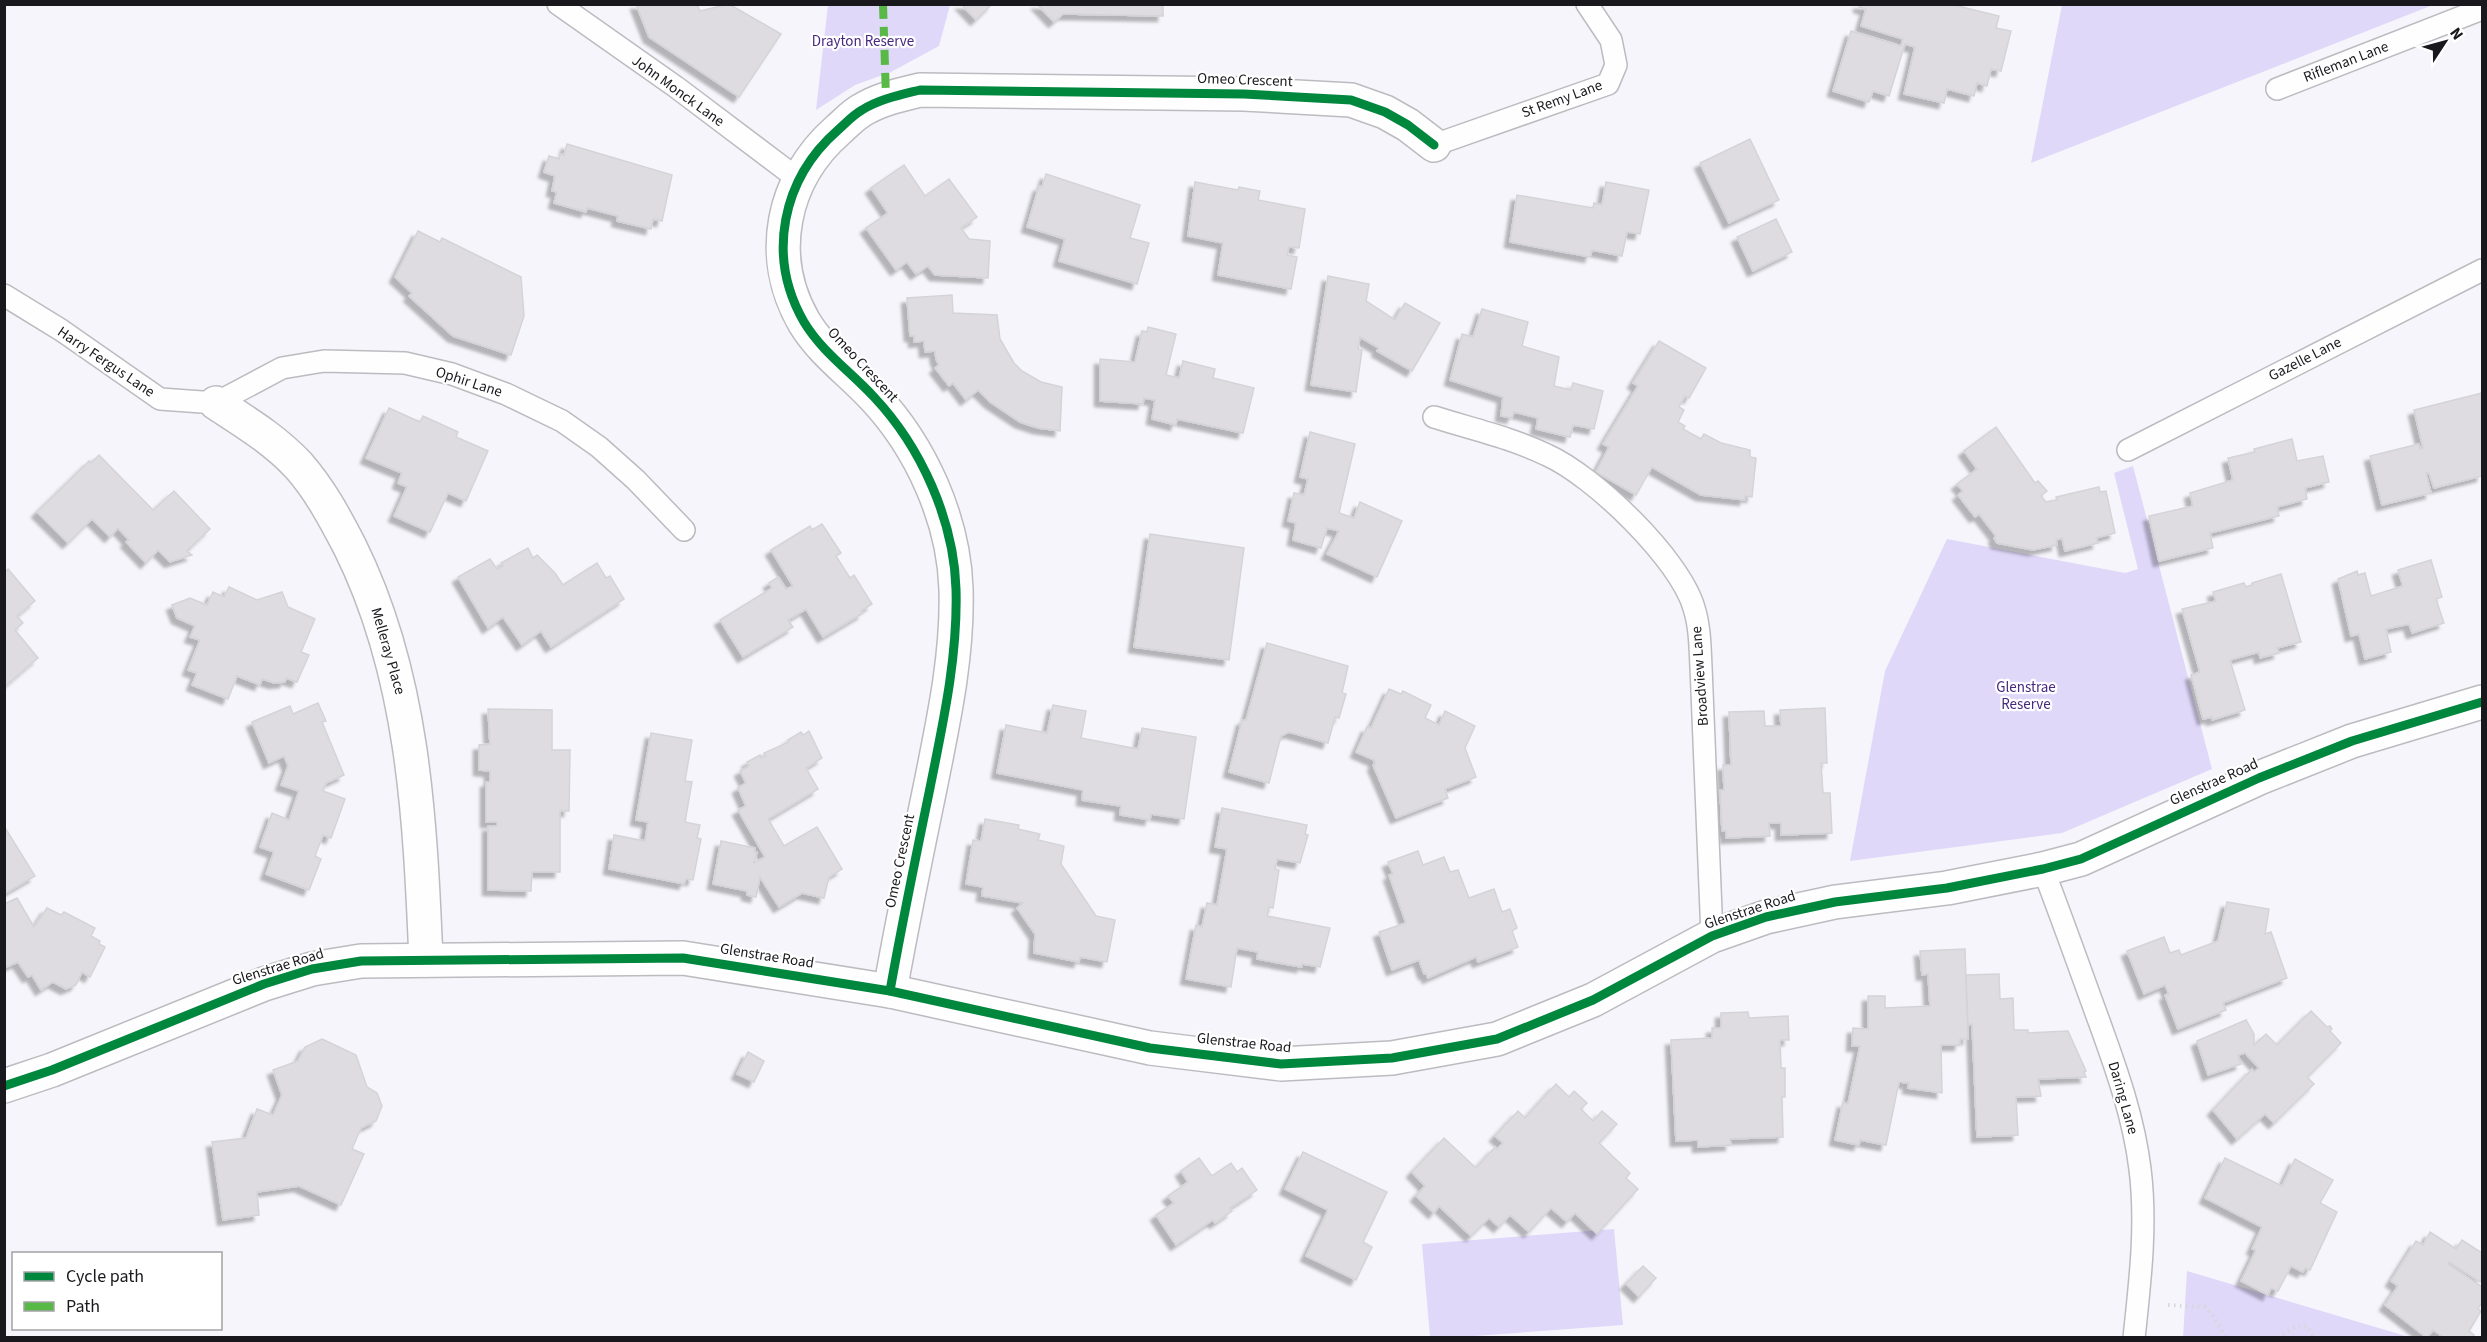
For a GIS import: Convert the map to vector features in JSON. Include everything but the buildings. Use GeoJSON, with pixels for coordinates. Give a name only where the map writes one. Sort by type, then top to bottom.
{"type":"FeatureCollection","features":[{"type":"Feature","properties":{"kind":"street","name":"Omeo Crescent"},"geometry":{"type":"LineString","coordinates":[[890,991],[951,687],[956,588],[949,538],[934,491],[908,440],[873,395],[829,355],[804,322],[790,291],[783,261],[784,233],[789,206],[798,179],[814,155],[860,111],[886,98],[920,90],[1244,94],[1351,100],[1385,112],[1408,125],[1434,145]]}},
{"type":"Feature","properties":{"kind":"street","name":"Melleray Place"},"geometry":{"type":"LineString","coordinates":[[216,403],[272,440],[316,488],[336,519],[361,570],[384,628],[398,682],[411,750],[420,826],[426,960]]}},
{"type":"Feature","properties":{"kind":"street","name":"Glenstrae Road"},"geometry":{"type":"LineString","coordinates":[[4,1086],[52,1070],[264,984],[312,969],[361,961],[683,958],[890,991],[1150,1048],[1281,1064],[1392,1059],[1497,1039],[1593,1000],[1712,936],[1766,917],[1835,902],[1947,888],[2081,859],[2259,778],[2352,741],[2482,702]]}},
{"type":"Feature","properties":{"kind":"lane","name":"John Monck Lane"},"geometry":{"type":"LineString","coordinates":[[558,4],[676,87],[798,179]]}},
{"type":"Feature","properties":{"kind":"lane","name":"St Remy Lane"},"geometry":{"type":"LineString","coordinates":[[1434,145],[1608,84],[1616,65],[1611,40],[1587,4]]}},
{"type":"Feature","properties":{"kind":"lane","name":"Rifleman Lane"},"geometry":{"type":"LineString","coordinates":[[2277,88],[2482,9]]}},
{"type":"Feature","properties":{"kind":"lane","name":"Gazelle Lane"},"geometry":{"type":"LineString","coordinates":[[2128,450],[2482,270]]}},
{"type":"Feature","properties":{"kind":"lane","name":"Harry Fergus Lane"},"geometry":{"type":"LineString","coordinates":[[4,295],[61,330],[160,399],[216,403]]}},
{"type":"Feature","properties":{"kind":"lane","name":"Ophir Lane"},"geometry":{"type":"LineString","coordinates":[[216,403],[282,368],[324,362],[405,363],[452,374],[506,394],[562,421],[599,447],[636,480],[684,530]]}},
{"type":"Feature","properties":{"kind":"lane","name":"Broadview Lane"},"geometry":{"type":"LineString","coordinates":[[1434,417],[1547,454],[1574,469],[1612,500],[1648,537],[1678,577],[1694,606],[1700,635],[1712,936]]}},
{"type":"Feature","properties":{"kind":"lane","name":"Daring Lane"},"geometry":{"type":"LineString","coordinates":[[2043,869],[2132,1119],[2140,1169],[2143,1218],[2134,1338]]}},
{"type":"Feature","properties":{"kind":"path"},"geometry":{"type":"LineString","coordinates":[[2138,1304],[2205,1307],[2214,1317],[2226,1338]]}},
{"type":"Feature","properties":{"kind":"path"},"geometry":{"type":"LineString","coordinates":[[2278,1338],[2295,1327],[2307,1326],[2315,1338]]}},
{"type":"Feature","properties":{"kind":"green space","name":"Drayton Reserve"},"geometry":{"type":"Polygon","coordinates":[[[828,4],[950,5],[939,46],[891,72],[855,85],[816,110],[828,4]]]}},
{"type":"Feature","properties":{"kind":"green space"},"geometry":{"type":"Polygon","coordinates":[[[2062,4],[2433,5],[2031,163],[2062,4]]]}},
{"type":"Feature","properties":{"kind":"green space","name":"Glenstrae Reserve"},"geometry":{"type":"Polygon","coordinates":[[[2133,466],[2212,769],[2062,833],[1850,861],[1885,671],[1947,539],[2125,573],[2138,569],[2114,473],[2133,466]]]}},
{"type":"Feature","properties":{"kind":"green space"},"geometry":{"type":"Polygon","coordinates":[[[1614,1229],[1623,1325],[1461,1337],[1430,1337],[1422,1244],[1614,1229]]]}},
{"type":"Feature","properties":{"kind":"green space"},"geometry":{"type":"Polygon","coordinates":[[[2187,1271],[2409,1337],[2183,1338],[2187,1271]]]}},
{"type":"Feature","properties":{"kind":"marked path"},"geometry":{"type":"LineString","coordinates":[[883,4],[886,98]]}},
{"type":"Feature","properties":{"kind":"cycle path"},"geometry":{"type":"LineString","coordinates":[[890,991],[949,689],[956,614],[954,563],[942,511],[932,486],[906,438],[874,397],[819,343],[804,322],[792,297],[785,271],[783,245],[786,220],[793,195],[804,171],[819,150],[859,112],[883,100],[920,90],[1244,94],[1351,100],[1385,112],[1408,125],[1434,145]]}},
{"type":"Feature","properties":{"kind":"cycle path"},"geometry":{"type":"LineString","coordinates":[[4,1086],[52,1070],[264,984],[312,969],[361,961],[683,958],[890,991],[1150,1048],[1281,1064],[1392,1058],[1497,1039],[1593,1000],[1712,936],[1766,917],[1835,902],[1947,888],[2081,859],[2259,778],[2352,741],[2482,702]]}}]}
